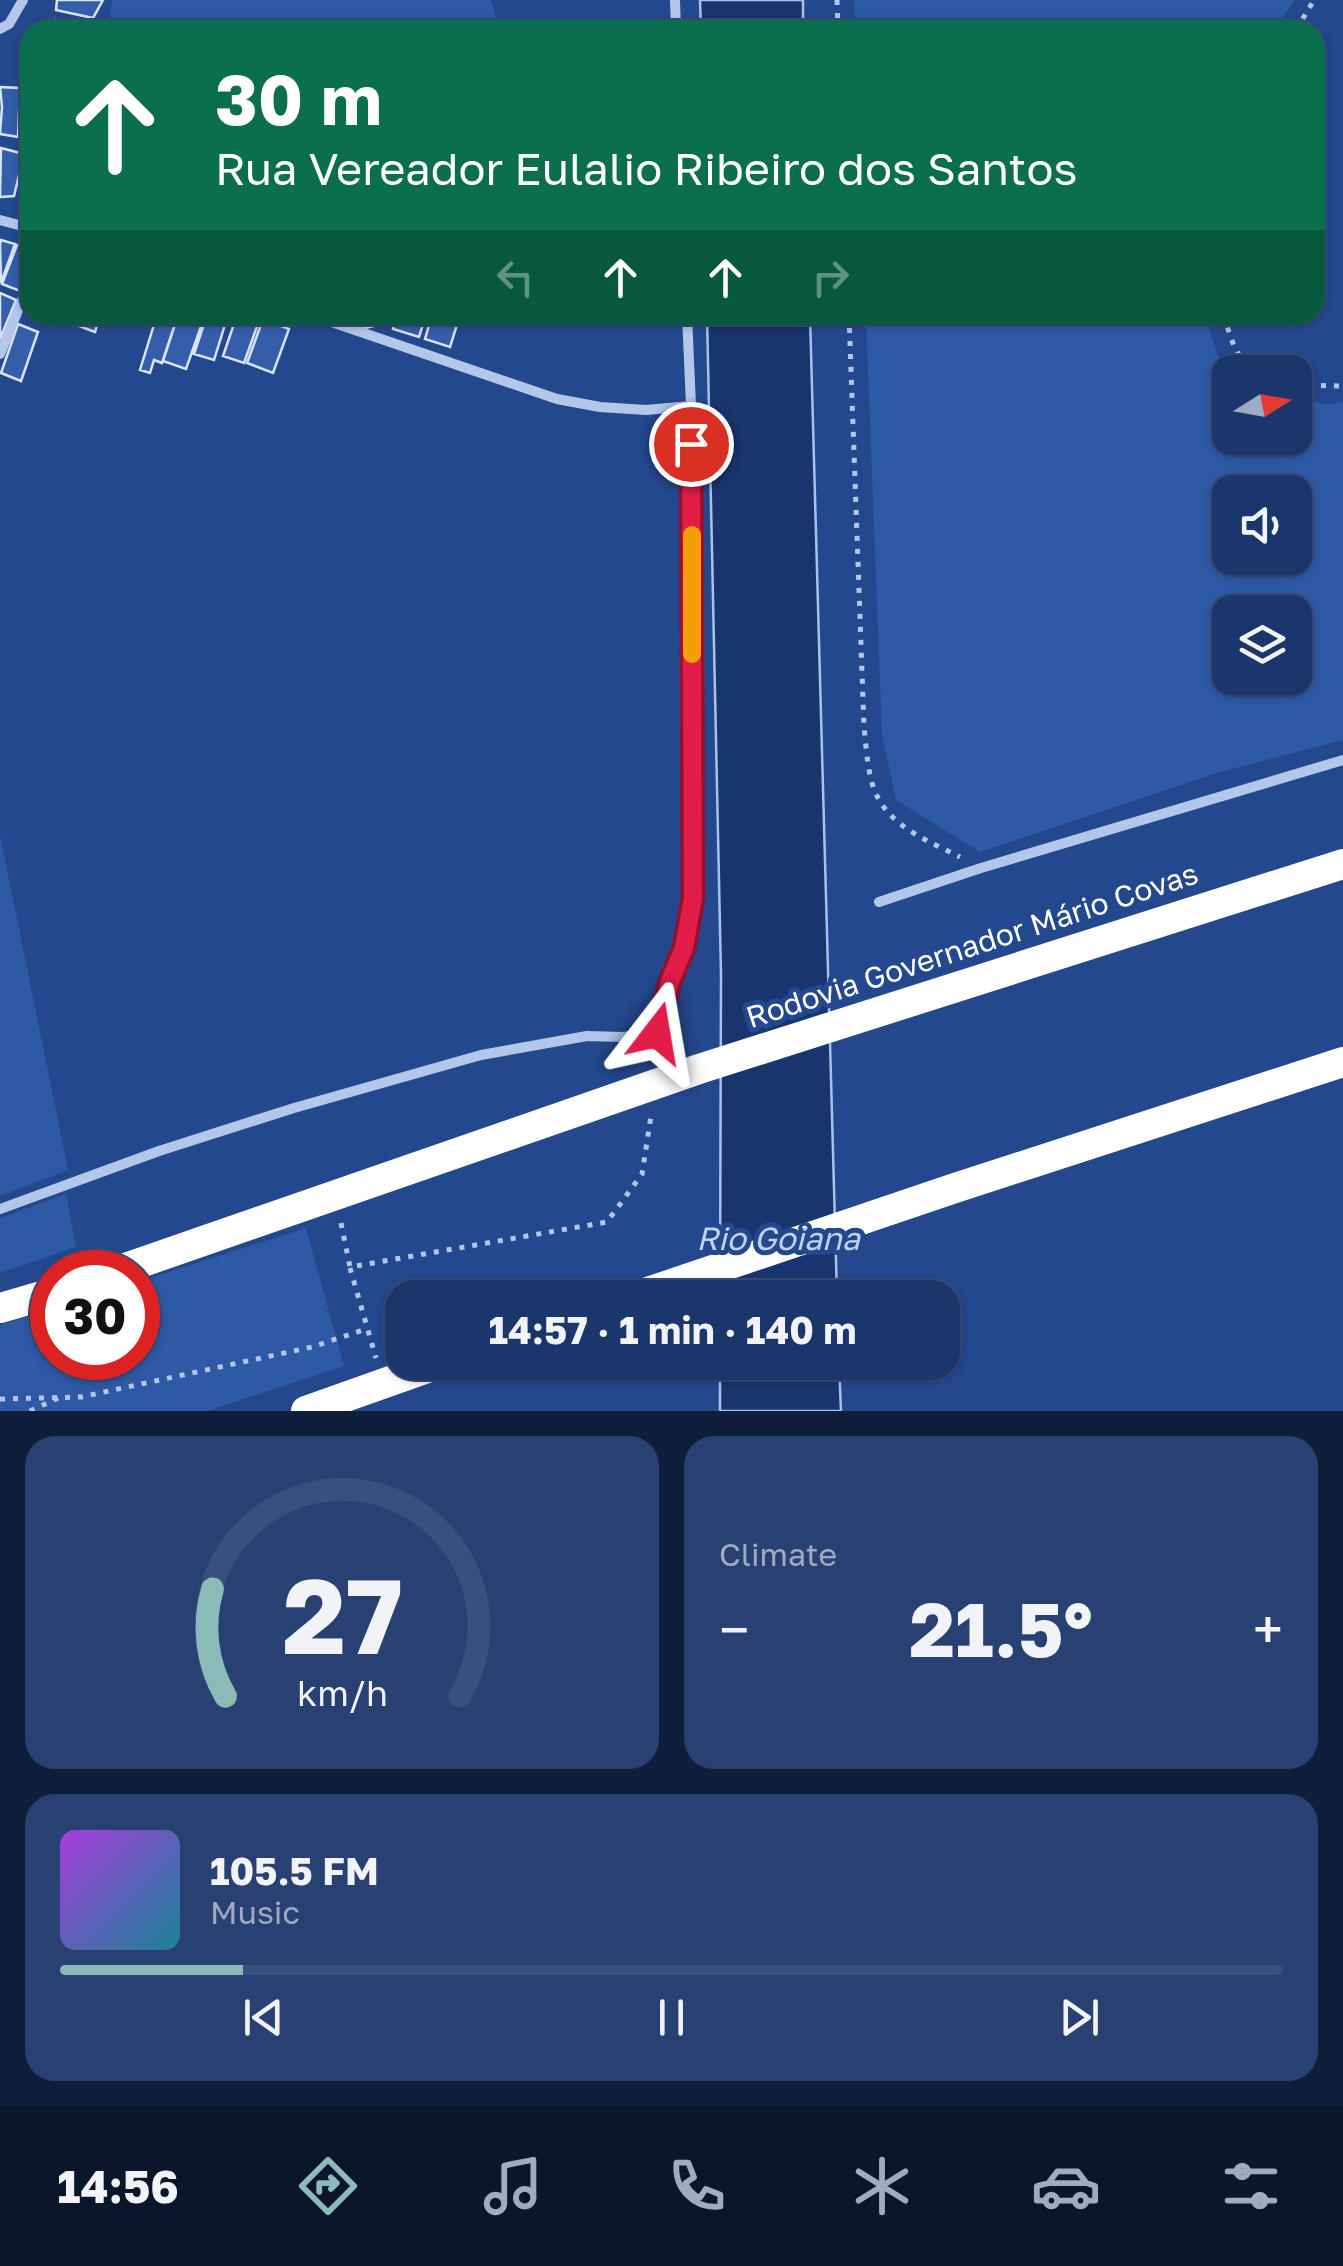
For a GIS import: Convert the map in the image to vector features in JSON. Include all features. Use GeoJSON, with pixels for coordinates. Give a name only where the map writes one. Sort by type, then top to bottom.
{"type":"FeatureCollection","features":[{"type":"Feature","properties":{"kind":"highway","name":"Rodovia Governador Mário Covas"},"geometry":{"type":"LineString","coordinates":[[160,1256],[699,1069],[1343,864]]}},
{"type":"Feature","properties":{"kind":"highway"},"geometry":{"type":"LineString","coordinates":[[683,1280],[1343,1062]]}},
{"type":"Feature","properties":{"kind":"highway"},"geometry":{"type":"LineString","coordinates":[[0,1308],[30,1299]]}},
{"type":"Feature","properties":{"kind":"highway"},"geometry":{"type":"LineString","coordinates":[[306,1411],[393,1380]]}},
{"type":"Feature","properties":{"kind":"street"},"geometry":{"type":"LineString","coordinates":[[0,29],[10,24],[23,0]]}},
{"type":"Feature","properties":{"kind":"street"},"geometry":{"type":"LineString","coordinates":[[0,354],[20,305]]}},
{"type":"Feature","properties":{"kind":"street"},"geometry":{"type":"LineString","coordinates":[[340,325],[557,399],[646,410],[691,406]]}},
{"type":"Feature","properties":{"kind":"street"},"geometry":{"type":"LineString","coordinates":[[0,1209],[176,1145],[464,1060],[587,1036],[657,1033],[670,981],[684,948],[693,898],[688,325]]}},
{"type":"Feature","properties":{"kind":"street"},"geometry":{"type":"LineString","coordinates":[[878,902],[1343,760]]}},
{"type":"Feature","properties":{"kind":"path"},"geometry":{"type":"LineString","coordinates":[[848,325],[864,727],[872,782],[890,816],[981,868]]}},
{"type":"Feature","properties":{"kind":"path"},"geometry":{"type":"LineString","coordinates":[[1227,325],[1238,355]]}},
{"type":"Feature","properties":{"kind":"path"},"geometry":{"type":"LineString","coordinates":[[1312,385],[1343,386]]}},
{"type":"Feature","properties":{"kind":"path"},"geometry":{"type":"LineString","coordinates":[[350,1267],[607,1222],[642,1174],[656,1084]]}},
{"type":"Feature","properties":{"kind":"path"},"geometry":{"type":"LineString","coordinates":[[336,1195],[350,1267],[384,1383]]}},
{"type":"Feature","properties":{"kind":"path"},"geometry":{"type":"LineString","coordinates":[[0,1399],[80,1396],[312,1347],[366,1329]]}},
{"type":"Feature","properties":{"kind":"path"},"geometry":{"type":"LineString","coordinates":[[30,1411],[61,1397]]}},
{"type":"Feature","properties":{"kind":"shaded area"},"geometry":{"type":"Polygon","coordinates":[[[112,0],[491,0],[496,20],[110,20],[112,0]]]}},
{"type":"Feature","properties":{"kind":"shaded area"},"geometry":{"type":"Polygon","coordinates":[[[854,0],[1295,0],[1280,20],[855,20],[854,0]]]}},
{"type":"Feature","properties":{"kind":"shaded area"},"geometry":{"type":"Polygon","coordinates":[[[866,325],[1208,325],[1218,355],[1212,355],[1212,455],[1312,455],[1312,402],[1328,405],[1343,402],[1343,740],[1213,774],[980,852],[896,800],[882,735],[866,325]]]}},
{"type":"Feature","properties":{"kind":"shaded area"},"geometry":{"type":"Polygon","coordinates":[[[0,835],[68,1170],[0,1196],[0,835]]]}},
{"type":"Feature","properties":{"kind":"shaded area"},"geometry":{"type":"Polygon","coordinates":[[[66,1194],[76,1247],[30,1250],[30,1263],[0,1273],[0,1218],[66,1194]]]}},
{"type":"Feature","properties":{"kind":"shaded area"},"geometry":{"type":"Polygon","coordinates":[[[306,1228],[344,1366],[208,1411],[0,1411],[0,1325],[30,1316],[30,1380],[160,1380],[160,1275],[306,1228]]]}},
{"type":"Feature","properties":{"kind":"water"},"geometry":{"type":"Polygon","coordinates":[[[700,0],[803,0],[803,20],[701,20],[700,0]]]}},
{"type":"Feature","properties":{"kind":"water","name":"Rio Goiana"},"geometry":{"type":"Polygon","coordinates":[[[707,325],[810,325],[837,1280],[720,1280],[721,975],[707,325]]]}},
{"type":"Feature","properties":{"kind":"water"},"geometry":{"type":"Polygon","coordinates":[[[720,1380],[840,1380],[841,1411],[720,1411],[720,1380]]]}},
{"type":"Feature","properties":{"kind":"building"},"geometry":{"type":"Polygon","coordinates":[[[57,0],[103,0],[93,18],[56,10],[57,0]]]}},
{"type":"Feature","properties":{"kind":"building"},"geometry":{"type":"Polygon","coordinates":[[[0,87],[20,88],[18,137],[0,134],[0,87]]]}},
{"type":"Feature","properties":{"kind":"building"},"geometry":{"type":"Polygon","coordinates":[[[1,148],[20,153],[20,171],[14,196],[0,197],[1,148]]]}},
{"type":"Feature","properties":{"kind":"building"},"geometry":{"type":"Polygon","coordinates":[[[1,240],[15,244],[1,283],[0,244],[1,240]]]}},
{"type":"Feature","properties":{"kind":"building"},"geometry":{"type":"Polygon","coordinates":[[[17,245],[20,246],[20,291],[2,284],[17,245]]]}},
{"type":"Feature","properties":{"kind":"building"},"geometry":{"type":"Polygon","coordinates":[[[0,293],[16,300],[0,339],[0,293]]]}},
{"type":"Feature","properties":{"kind":"building"},"geometry":{"type":"Polygon","coordinates":[[[18,324],[38,332],[21,381],[1,373],[18,324]]]}},
{"type":"Feature","properties":{"kind":"building"},"geometry":{"type":"Polygon","coordinates":[[[79,325],[97,325],[95,332],[79,325]]]}},
{"type":"Feature","properties":{"kind":"building"},"geometry":{"type":"Polygon","coordinates":[[[154,325],[175,325],[162,363],[154,360],[150,373],[140,370],[154,325]]]}},
{"type":"Feature","properties":{"kind":"building"},"geometry":{"type":"Polygon","coordinates":[[[175,325],[201,325],[186,369],[163,361],[175,325]]]}},
{"type":"Feature","properties":{"kind":"building"},"geometry":{"type":"Polygon","coordinates":[[[204,325],[225,325],[214,360],[194,354],[204,325]]]}},
{"type":"Feature","properties":{"kind":"building"},"geometry":{"type":"Polygon","coordinates":[[[234,325],[258,325],[244,363],[223,356],[234,325]]]}},
{"type":"Feature","properties":{"kind":"building"},"geometry":{"type":"Polygon","coordinates":[[[261,325],[289,329],[273,373],[247,363],[261,325]]]}},
{"type":"Feature","properties":{"kind":"building"},"geometry":{"type":"Polygon","coordinates":[[[394,325],[423,325],[419,337],[393,329],[394,325]]]}},
{"type":"Feature","properties":{"kind":"building"},"geometry":{"type":"Polygon","coordinates":[[[429,325],[457,325],[450,347],[425,339],[429,325]]]}},
{"type":"Feature","properties":{"kind":"slow traffic"},"geometry":{"type":"LineString","coordinates":[[692,535],[692,654]]}},
{"type":"Feature","properties":{"kind":"route"},"geometry":{"type":"LineString","coordinates":[[657,1033],[670,981],[684,948],[693,898],[691,444]]}}]}
